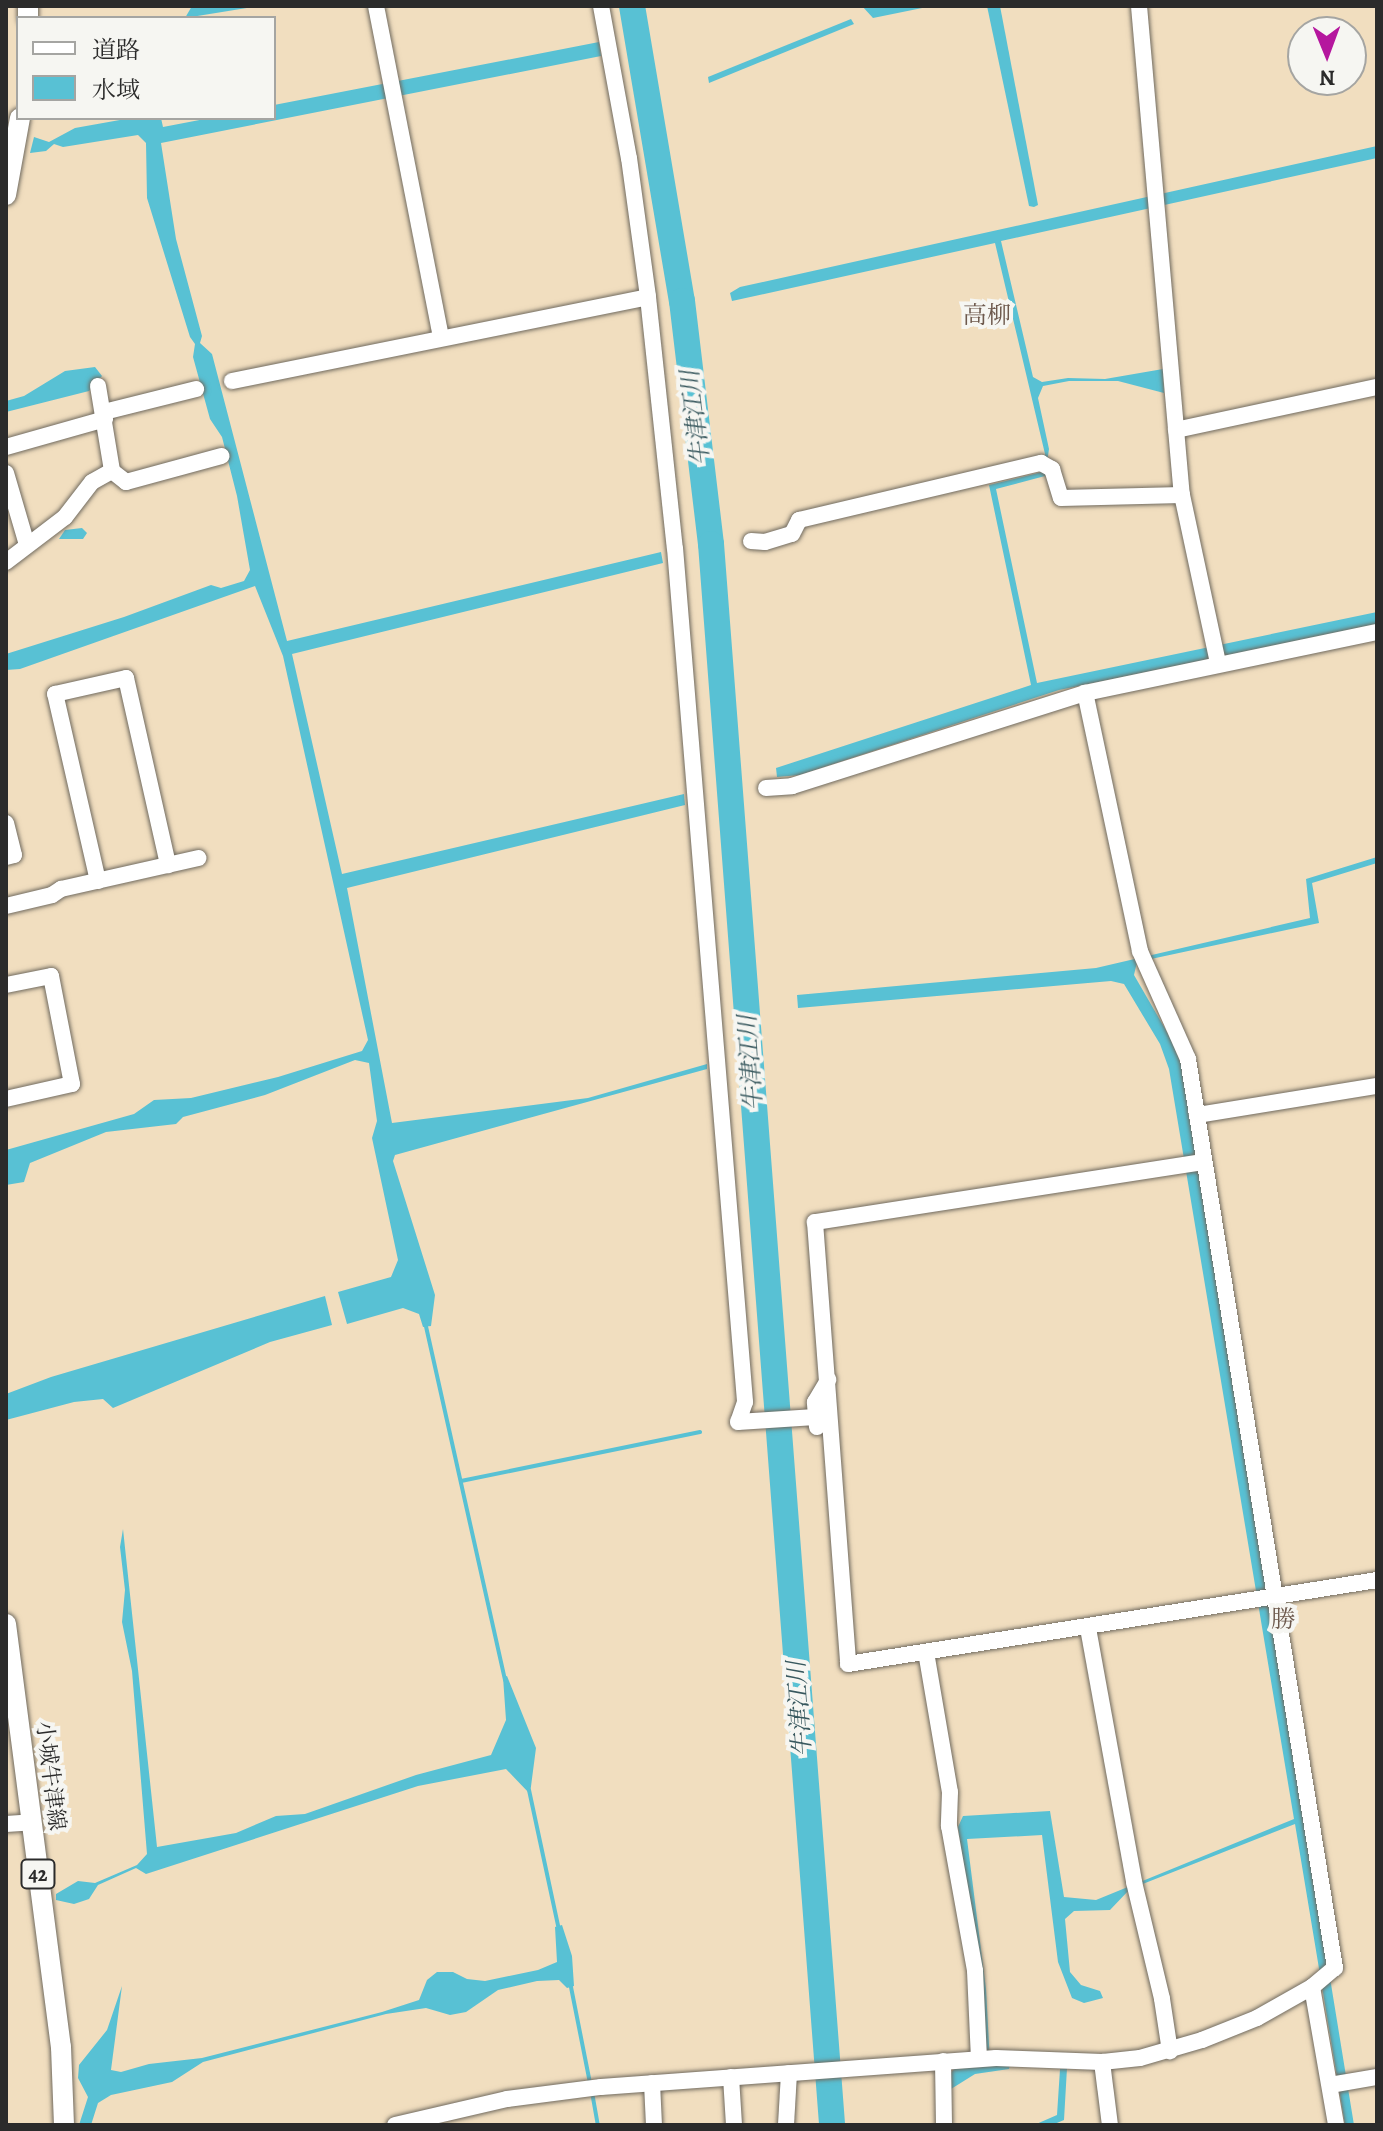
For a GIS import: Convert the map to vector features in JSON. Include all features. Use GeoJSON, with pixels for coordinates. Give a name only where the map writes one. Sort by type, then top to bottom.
{"type":"FeatureCollection","features":[{"type":"Feature","properties":{"kind":"main road"},"geometry":{"type":"LineString","coordinates":[[6,195],[14,129]]}},
{"type":"Feature","properties":{"kind":"main road","name":"小城牛津線"},"geometry":{"type":"LineString","coordinates":[[6,1627],[61,2047],[64,2125]]}},
{"type":"Feature","properties":{"kind":"street"},"geometry":{"type":"LineString","coordinates":[[376,6],[441,338]]}},
{"type":"Feature","properties":{"kind":"street"},"geometry":{"type":"LineString","coordinates":[[601,6],[629,158],[648,297],[675,548],[745,1402],[738,1422],[815,1417]]}},
{"type":"Feature","properties":{"kind":"street"},"geometry":{"type":"LineString","coordinates":[[1139,6],[1182,495],[1218,663]]}},
{"type":"Feature","properties":{"kind":"street"},"geometry":{"type":"LineString","coordinates":[[232,381],[648,297]]}},
{"type":"Feature","properties":{"kind":"street"},"geometry":{"type":"LineString","coordinates":[[98,386],[112,471],[126,482],[222,456]]}},
{"type":"Feature","properties":{"kind":"street"},"geometry":{"type":"LineString","coordinates":[[1176,430],[1377,387]]}},
{"type":"Feature","properties":{"kind":"street"},"geometry":{"type":"LineString","coordinates":[[6,447],[196,389]]}},
{"type":"Feature","properties":{"kind":"street"},"geometry":{"type":"LineString","coordinates":[[751,541],[765,542],[792,534],[799,520],[1045,464],[1061,498],[1182,495]]}},
{"type":"Feature","properties":{"kind":"street"},"geometry":{"type":"LineString","coordinates":[[6,562],[65,517],[92,482],[112,471]]}},
{"type":"Feature","properties":{"kind":"street"},"geometry":{"type":"LineString","coordinates":[[6,473],[27,545]]}},
{"type":"Feature","properties":{"kind":"street"},"geometry":{"type":"LineString","coordinates":[[766,788],[792,786],[1085,693],[1377,632]]}},
{"type":"Feature","properties":{"kind":"street"},"geometry":{"type":"LineString","coordinates":[[98,881],[55,694],[126,678],[168,865]]}},
{"type":"Feature","properties":{"kind":"street"},"geometry":{"type":"LineString","coordinates":[[395,2125],[507,2099],[601,2087],[988,2058],[1102,2062],[1170,2051],[1257,2018],[1320,1981],[1335,1968],[1188,1059],[1177,1029],[1142,958],[1085,693]]}},
{"type":"Feature","properties":{"kind":"street"},"geometry":{"type":"LineString","coordinates":[[6,823],[14,855],[6,857]]}},
{"type":"Feature","properties":{"kind":"street"},"geometry":{"type":"LineString","coordinates":[[6,906],[199,858]]}},
{"type":"Feature","properties":{"kind":"street"},"geometry":{"type":"LineString","coordinates":[[6,985],[51,976],[72,1084],[6,1099]]}},
{"type":"Feature","properties":{"kind":"street"},"geometry":{"type":"LineString","coordinates":[[1197,1115],[1377,1086]]}},
{"type":"Feature","properties":{"kind":"street"},"geometry":{"type":"LineString","coordinates":[[1203,1162],[815,1222],[848,1664],[1377,1580]]}},
{"type":"Feature","properties":{"kind":"street"},"geometry":{"type":"LineString","coordinates":[[828,1380],[815,1402],[815,1417],[817,1427],[832,1441]]}},
{"type":"Feature","properties":{"kind":"street"},"geometry":{"type":"LineString","coordinates":[[1088,1628],[1135,1886],[1162,1999],[1170,2051]]}},
{"type":"Feature","properties":{"kind":"street"},"geometry":{"type":"LineString","coordinates":[[926,1652],[950,1792],[949,1826],[988,2058]]}},
{"type":"Feature","properties":{"kind":"street"},"geometry":{"type":"LineString","coordinates":[[6,1824],[32,1822]]}},
{"type":"Feature","properties":{"kind":"street"},"geometry":{"type":"LineString","coordinates":[[1320,1981],[1336,2125]]}},
{"type":"Feature","properties":{"kind":"street"},"geometry":{"type":"LineString","coordinates":[[943,2061],[944,2125]]}},
{"type":"Feature","properties":{"kind":"street"},"geometry":{"type":"LineString","coordinates":[[1102,2062],[1110,2125]]}},
{"type":"Feature","properties":{"kind":"street"},"geometry":{"type":"LineString","coordinates":[[786,2125],[789,2073]]}},
{"type":"Feature","properties":{"kind":"street"},"geometry":{"type":"LineString","coordinates":[[731,2077],[734,2125]]}},
{"type":"Feature","properties":{"kind":"street"},"geometry":{"type":"LineString","coordinates":[[1330,2085],[1377,2077]]}},
{"type":"Feature","properties":{"kind":"street"},"geometry":{"type":"LineString","coordinates":[[652,2083],[654,2125]]}},
{"type":"Feature","properties":{"kind":"water"},"geometry":{"type":"Polygon","coordinates":[[[192,6],[259,6],[197,16],[186,16],[192,6]]]}},
{"type":"Feature","properties":{"kind":"water"},"geometry":{"type":"Polygon","coordinates":[[[862,6],[932,6],[873,18],[862,6]]]}},
{"type":"Feature","properties":{"kind":"water"},"geometry":{"type":"Polygon","coordinates":[[[987,6],[1000,6],[1038,205],[1034,207],[1029,206],[987,6]]]}},
{"type":"Feature","properties":{"kind":"water"},"geometry":{"type":"Polygon","coordinates":[[[851,19],[854,24],[709,83],[708,77],[851,19]]]}},
{"type":"Feature","properties":{"kind":"water"},"geometry":{"type":"Polygon","coordinates":[[[599,42],[601,56],[161,143],[176,239],[202,336],[200,343],[212,354],[287,641],[661,552],[663,563],[292,654],[342,874],[684,794],[685,805],[347,888],[392,1123],[588,1098],[707,1064],[707,1069],[395,1155],[393,1161],[435,1295],[431,1326],[423,1327],[419,1314],[403,1308],[347,1324],[338,1292],[391,1277],[398,1260],[372,1138],[377,1121],[369,1063],[355,1060],[265,1095],[183,1117],[176,1124],[106,1132],[30,1163],[24,1182],[6,1185],[6,1150],[134,1114],[154,1100],[191,1098],[278,1077],[362,1051],[368,1040],[283,656],[255,586],[20,669],[6,670],[6,654],[124,617],[211,585],[221,588],[244,581],[250,570],[237,496],[222,437],[210,419],[193,357],[195,344],[190,337],[147,198],[146,143],[138,135],[63,147],[54,144],[46,151],[30,153],[34,137],[49,142],[75,128],[120,120],[161,120],[163,127],[200,120],[276,120],[276,105],[599,42]]]}},
{"type":"Feature","properties":{"kind":"water"},"geometry":{"type":"Polygon","coordinates":[[[1377,146],[1377,158],[1001,241],[1033,377],[1042,382],[1068,378],[1105,379],[1163,369],[1164,393],[1118,381],[1069,381],[1043,386],[1038,398],[1049,449],[1045,476],[996,489],[1037,683],[1377,612],[1377,625],[1059,690],[800,775],[777,777],[776,768],[1031,685],[989,485],[1042,472],[1045,454],[995,243],[732,301],[730,293],[740,287],[1377,146]]]}},
{"type":"Feature","properties":{"kind":"water"},"geometry":{"type":"Polygon","coordinates":[[[95,367],[102,376],[89,391],[6,412],[6,401],[24,396],[65,371],[95,367]]]}},
{"type":"Feature","properties":{"kind":"water"},"geometry":{"type":"Polygon","coordinates":[[[82,528],[87,533],[83,539],[59,539],[65,530],[82,528]]]}},
{"type":"Feature","properties":{"kind":"water"},"geometry":{"type":"Polygon","coordinates":[[[1377,857],[1377,863],[1312,883],[1319,923],[1137,962],[1134,975],[1171,1039],[1181,1064],[1354,2125],[1345,2125],[1295,1824],[1130,1889],[1110,1910],[1074,1911],[1065,1919],[1070,1972],[1081,1985],[1100,1991],[1103,1998],[1084,2003],[1072,1998],[1058,1962],[1042,1835],[967,1839],[986,1989],[990,2063],[1010,2065],[1009,2069],[975,2074],[951,2089],[950,2074],[954,2069],[984,2066],[981,1991],[958,1827],[963,1816],[1050,1811],[1064,1897],[1096,1900],[1294,1819],[1169,1069],[1160,1044],[1124,984],[1111,981],[798,1008],[797,995],[1096,968],[1310,918],[1306,879],[1377,857]]]}},
{"type":"Feature","properties":{"kind":"water"},"geometry":{"type":"Polygon","coordinates":[[[325,1296],[332,1325],[270,1342],[113,1408],[103,1399],[74,1402],[6,1420],[6,1394],[51,1377],[325,1296]]]}},
{"type":"Feature","properties":{"kind":"water"},"geometry":{"type":"Polygon","coordinates":[[[123,1529],[157,1847],[236,1833],[276,1816],[305,1814],[416,1775],[491,1755],[506,1720],[503,1677],[507,1676],[536,1748],[530,1794],[506,1769],[418,1786],[146,1874],[136,1868],[98,1885],[89,1899],[74,1904],[56,1900],[56,1894],[78,1881],[95,1883],[137,1865],[147,1854],[132,1671],[122,1622],[125,1590],[120,1547],[123,1529]]]}},
{"type":"Feature","properties":{"kind":"water"},"geometry":{"type":"Polygon","coordinates":[[[562,1925],[572,1956],[574,1986],[567,1988],[559,1980],[537,1981],[498,1990],[466,2012],[450,2015],[426,2008],[386,2014],[203,2062],[172,2082],[111,2095],[98,2103],[91,2125],[79,2125],[88,2097],[78,2078],[79,2065],[107,2030],[122,1986],[111,2070],[121,2072],[149,2064],[202,2058],[382,2012],[419,2000],[427,1980],[437,1972],[453,1972],[467,1979],[485,1981],[538,1970],[557,1962],[555,1927],[562,1925]]]}},
{"type":"Feature","properties":{"kind":"water"},"geometry":{"type":"Polygon","coordinates":[[[1067,2068],[1064,2120],[1052,2125],[1034,2125],[1057,2115],[1060,2069],[1067,2068]]]}},
{"type":"Feature","properties":{"kind":"waterway","name":"牛津江川"},"geometry":{"type":"LineString","coordinates":[[632,6],[682,301],[711,544],[832,2125]]}},
{"type":"Feature","properties":{"kind":"waterway"},"geometry":{"type":"LineString","coordinates":[[425,1322],[505,1680]]}},
{"type":"Feature","properties":{"kind":"waterway"},"geometry":{"type":"LineString","coordinates":[[461,1481],[700,1432]]}},
{"type":"Feature","properties":{"kind":"waterway"},"geometry":{"type":"LineString","coordinates":[[529,1790],[559,1930]]}},
{"type":"Feature","properties":{"kind":"waterway"},"geometry":{"type":"LineString","coordinates":[[570,1982],[590,2083]]}},
{"type":"Feature","properties":{"kind":"waterway"},"geometry":{"type":"LineString","coordinates":[[592,2092],[598,2125]]}},
{"type":"Feature","properties":{"kind":"district","name":"高柳"},"geometry":{"type":"Point","coordinates":[987,316]}},
{"type":"Feature","properties":{"kind":"district","name":"勝"},"geometry":{"type":"Point","coordinates":[1283,1620]}}]}
